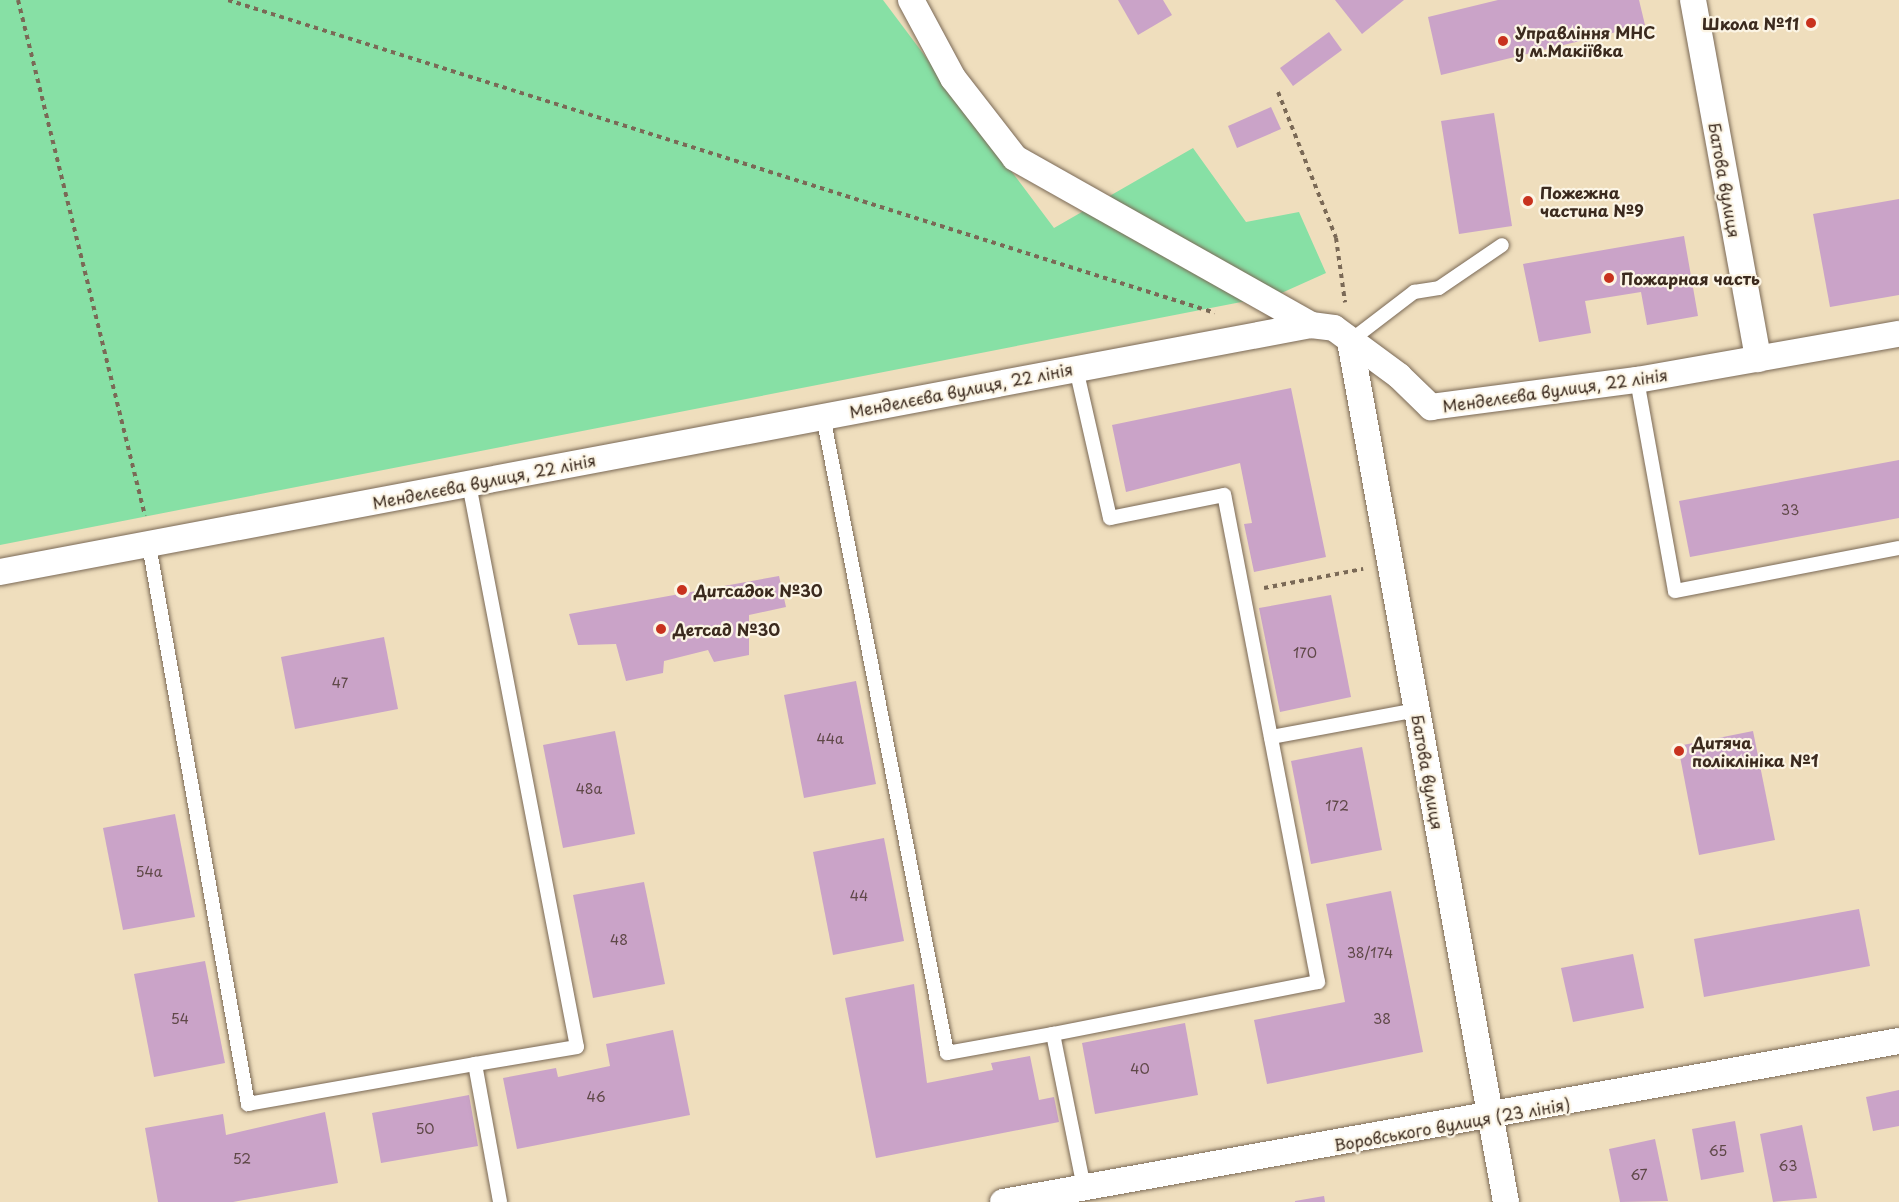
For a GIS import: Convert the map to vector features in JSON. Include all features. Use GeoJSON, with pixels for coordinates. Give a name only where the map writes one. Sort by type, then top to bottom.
{"type":"FeatureCollection","features":[{"type":"Feature","properties":{"kind":"street"},"geometry":{"type":"LineString","coordinates":[[911,0],[953,78],[1015,158],[1311,325]]}},
{"type":"Feature","properties":{"kind":"street","name":"Батова вулиця"},"geometry":{"type":"LineString","coordinates":[[1693,0],[1758,359]]}},
{"type":"Feature","properties":{"kind":"street","name":"Менделєєва вулиця, 22 лінія"},"geometry":{"type":"LineString","coordinates":[[0,572],[1311,325],[1334,328],[1431,407],[1637,380],[1899,334]]}},
{"type":"Feature","properties":{"kind":"street","name":"Батова вулиця"},"geometry":{"type":"LineString","coordinates":[[1350,341],[1506,1202]]}},
{"type":"Feature","properties":{"kind":"street","name":"Воровського вулиця (23 лiнiя)"},"geometry":{"type":"LineString","coordinates":[[1004,1202],[1491,1118],[1899,1041]]}},
{"type":"Feature","properties":{"kind":"lane"},"geometry":{"type":"LineString","coordinates":[[1350,341],[1414,292],[1439,288],[1502,245]]}},
{"type":"Feature","properties":{"kind":"lane"},"geometry":{"type":"LineString","coordinates":[[823,416],[947,1053],[1318,982],[1224,495],[1110,518],[1076,368]]}},
{"type":"Feature","properties":{"kind":"lane"},"geometry":{"type":"LineString","coordinates":[[1637,380],[1675,591],[1899,548]]}},
{"type":"Feature","properties":{"kind":"lane"},"geometry":{"type":"LineString","coordinates":[[149,545],[248,1104],[577,1047],[469,484]]}},
{"type":"Feature","properties":{"kind":"lane"},"geometry":{"type":"LineString","coordinates":[[1271,737],[1417,710]]}},
{"type":"Feature","properties":{"kind":"lane"},"geometry":{"type":"LineString","coordinates":[[1053,1034],[1084,1188]]}},
{"type":"Feature","properties":{"kind":"lane"},"geometry":{"type":"LineString","coordinates":[[475,1064],[500,1202]]}},
{"type":"Feature","properties":{"kind":"path"},"geometry":{"type":"LineString","coordinates":[[18,0],[145,516]]}},
{"type":"Feature","properties":{"kind":"path"},"geometry":{"type":"LineString","coordinates":[[228,0],[1227,317]]}},
{"type":"Feature","properties":{"kind":"path"},"geometry":{"type":"LineString","coordinates":[[1278,92],[1336,238],[1350,341]]}},
{"type":"Feature","properties":{"kind":"path"},"geometry":{"type":"LineString","coordinates":[[1243,593],[1390,564]]}},
{"type":"Feature","properties":{"kind":"green space"},"geometry":{"type":"Polygon","coordinates":[[[0,0],[883,0],[1054,228],[1193,148],[1246,222],[1299,212],[1326,273],[1277,295],[0,545],[0,0]]]}},
{"type":"Feature","properties":{"kind":"building"},"geometry":{"type":"Polygon","coordinates":[[[1118,0],[1163,0],[1172,15],[1138,35],[1118,0]]]}},
{"type":"Feature","properties":{"kind":"building"},"geometry":{"type":"Polygon","coordinates":[[[1335,0],[1404,0],[1362,34],[1335,0]]]}},
{"type":"Feature","properties":{"kind":"building","name":"Управління МНС у м.Макіївка"},"geometry":{"type":"Polygon","coordinates":[[[1498,0],[1639,0],[1645,25],[1441,75],[1428,17],[1498,0]]]}},
{"type":"Feature","properties":{"kind":"building"},"geometry":{"type":"Polygon","coordinates":[[[1329,32],[1342,50],[1293,86],[1280,68],[1329,32]]]}},
{"type":"Feature","properties":{"kind":"building"},"geometry":{"type":"Polygon","coordinates":[[[1271,107],[1281,129],[1237,148],[1228,126],[1271,107]]]}},
{"type":"Feature","properties":{"kind":"building"},"geometry":{"type":"Polygon","coordinates":[[[1494,113],[1512,226],[1459,234],[1441,121],[1494,113]]]}},
{"type":"Feature","properties":{"kind":"building"},"geometry":{"type":"Polygon","coordinates":[[[1899,199],[1899,295],[1830,307],[1813,214],[1899,199]]]}},
{"type":"Feature","properties":{"kind":"building","name":"Пожарная часть"},"geometry":{"type":"Polygon","coordinates":[[[1684,236],[1698,316],[1647,325],[1641,292],[1585,301],[1591,333],[1539,342],[1523,264],[1684,236]]]}},
{"type":"Feature","properties":{"kind":"building"},"geometry":{"type":"Polygon","coordinates":[[[1291,388],[1326,557],[1254,572],[1244,524],[1252,523],[1240,463],[1126,492],[1112,425],[1291,388]]]}},
{"type":"Feature","properties":{"kind":"building"},"geometry":{"type":"Polygon","coordinates":[[[1899,460],[1899,518],[1690,557],[1679,501],[1899,460]]]}},
{"type":"Feature","properties":{"kind":"building","name":"Детсад №30"},"geometry":{"type":"Polygon","coordinates":[[[779,576],[786,607],[749,615],[749,655],[714,662],[708,650],[664,661],[663,673],[626,681],[616,644],[578,645],[569,614],[779,576]]]}},
{"type":"Feature","properties":{"kind":"building"},"geometry":{"type":"Polygon","coordinates":[[[1331,595],[1351,697],[1280,712],[1259,608],[1331,595]]]}},
{"type":"Feature","properties":{"kind":"building"},"geometry":{"type":"Polygon","coordinates":[[[384,637],[398,709],[295,729],[281,657],[384,637]]]}},
{"type":"Feature","properties":{"kind":"building"},"geometry":{"type":"Polygon","coordinates":[[[856,681],[876,784],[804,798],[784,695],[856,681]]]}},
{"type":"Feature","properties":{"kind":"building"},"geometry":{"type":"Polygon","coordinates":[[[615,731],[635,834],[563,848],[543,745],[615,731]]]}},
{"type":"Feature","properties":{"kind":"building"},"geometry":{"type":"Polygon","coordinates":[[[1753,731],[1775,840],[1699,855],[1678,746],[1753,731]]]}},
{"type":"Feature","properties":{"kind":"building"},"geometry":{"type":"Polygon","coordinates":[[[1362,747],[1382,850],[1311,864],[1291,761],[1362,747]]]}},
{"type":"Feature","properties":{"kind":"building"},"geometry":{"type":"Polygon","coordinates":[[[175,814],[195,917],[123,930],[103,828],[175,814]]]}},
{"type":"Feature","properties":{"kind":"building"},"geometry":{"type":"Polygon","coordinates":[[[884,838],[904,941],[833,955],[813,852],[884,838]]]}},
{"type":"Feature","properties":{"kind":"building"},"geometry":{"type":"Polygon","coordinates":[[[644,882],[665,984],[593,998],[573,895],[644,882]]]}},
{"type":"Feature","properties":{"kind":"building"},"geometry":{"type":"Polygon","coordinates":[[[1391,891],[1423,1052],[1267,1084],[1254,1020],[1345,1002],[1326,904],[1391,891]]]}},
{"type":"Feature","properties":{"kind":"building"},"geometry":{"type":"Polygon","coordinates":[[[1859,909],[1870,966],[1704,997],[1694,939],[1859,909]]]}},
{"type":"Feature","properties":{"kind":"building"},"geometry":{"type":"Polygon","coordinates":[[[1633,954],[1644,1008],[1573,1022],[1561,968],[1633,954]]]}},
{"type":"Feature","properties":{"kind":"building"},"geometry":{"type":"Polygon","coordinates":[[[205,961],[225,1063],[154,1077],[134,974],[205,961]]]}},
{"type":"Feature","properties":{"kind":"building"},"geometry":{"type":"Polygon","coordinates":[[[914,984],[927,1083],[993,1070],[991,1063],[1030,1056],[1039,1100],[1054,1097],[1059,1122],[876,1158],[845,998],[914,984]]]}},
{"type":"Feature","properties":{"kind":"building"},"geometry":{"type":"Polygon","coordinates":[[[1185,1023],[1198,1095],[1095,1114],[1082,1043],[1185,1023]]]}},
{"type":"Feature","properties":{"kind":"building"},"geometry":{"type":"Polygon","coordinates":[[[673,1030],[690,1115],[517,1149],[503,1078],[556,1068],[558,1077],[610,1066],[606,1044],[673,1030]]]}},
{"type":"Feature","properties":{"kind":"building"},"geometry":{"type":"Polygon","coordinates":[[[1899,1090],[1899,1126],[1873,1131],[1866,1097],[1899,1090]]]}},
{"type":"Feature","properties":{"kind":"building"},"geometry":{"type":"Polygon","coordinates":[[[469,1095],[478,1146],[381,1163],[372,1113],[469,1095]]]}},
{"type":"Feature","properties":{"kind":"building"},"geometry":{"type":"Polygon","coordinates":[[[325,1112],[338,1183],[233,1202],[158,1202],[145,1128],[223,1114],[226,1135],[325,1112]]]}},
{"type":"Feature","properties":{"kind":"building"},"geometry":{"type":"Polygon","coordinates":[[[1735,1121],[1744,1172],[1701,1180],[1692,1129],[1735,1121]]]}},
{"type":"Feature","properties":{"kind":"building"},"geometry":{"type":"Polygon","coordinates":[[[1802,1125],[1817,1198],[1773,1202],[1760,1134],[1802,1125]]]}},
{"type":"Feature","properties":{"kind":"building"},"geometry":{"type":"Polygon","coordinates":[[[1655,1139],[1668,1201],[1620,1202],[1609,1149],[1655,1139]]]}},
{"type":"Feature","properties":{"kind":"building"},"geometry":{"type":"Polygon","coordinates":[[[1324,1196],[1325,1202],[1295,1202],[1295,1201],[1324,1196]]]}},
{"type":"Feature","properties":{"kind":"place","name":"Школа №11"},"geometry":{"type":"Point","coordinates":[1811,23]}},
{"type":"Feature","properties":{"kind":"place","name":"Управління МНС у м.Макіївка"},"geometry":{"type":"Point","coordinates":[1503,41]}},
{"type":"Feature","properties":{"kind":"place","name":"Пожежна частина №9"},"geometry":{"type":"Point","coordinates":[1528,201]}},
{"type":"Feature","properties":{"kind":"place","name":"Пожарная часть"},"geometry":{"type":"Point","coordinates":[1609,278]}},
{"type":"Feature","properties":{"kind":"place","name":"Дитсадок №30"},"geometry":{"type":"Point","coordinates":[682,590]}},
{"type":"Feature","properties":{"kind":"place","name":"Детсад №30"},"geometry":{"type":"Point","coordinates":[661,629]}},
{"type":"Feature","properties":{"kind":"place","name":"Дитяча поліклініка №1"},"geometry":{"type":"Point","coordinates":[1679,751]}}]}
